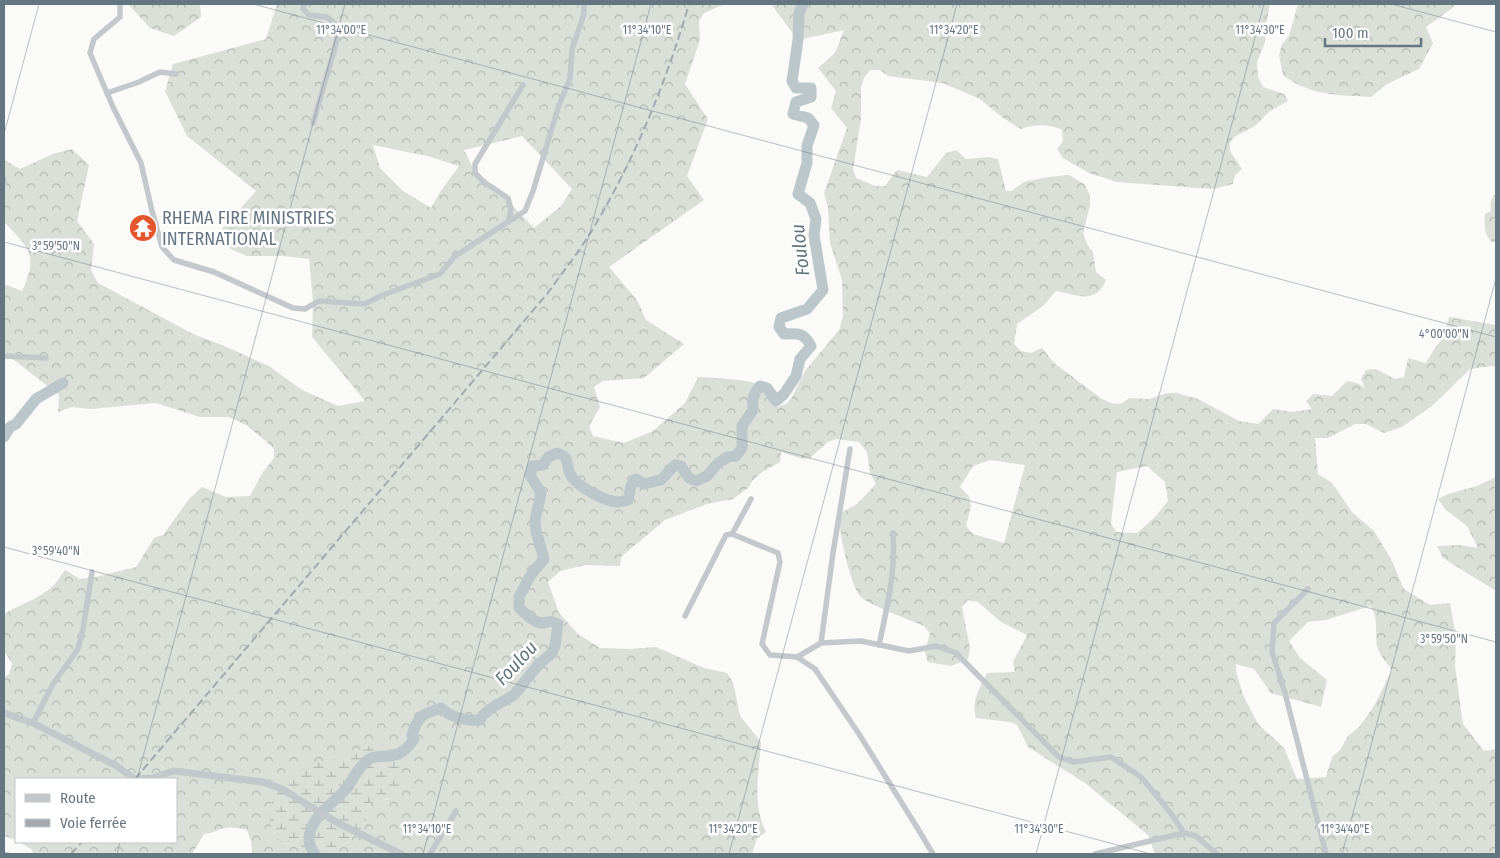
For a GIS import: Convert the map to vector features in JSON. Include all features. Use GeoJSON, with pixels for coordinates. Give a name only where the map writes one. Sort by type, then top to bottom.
{"type":"FeatureCollection","features":[{"type":"Feature","properties":{"kind":"street"},"geometry":{"type":"LineString","coordinates":[[120,4],[120,17],[94,39],[90,53],[107,93],[141,162],[162,247],[174,260],[214,272],[293,308],[305,309],[319,301],[364,304],[440,274],[454,256],[525,212],[559,105],[570,79],[572,49],[584,14],[584,4]]}},
{"type":"Feature","properties":{"kind":"street"},"geometry":{"type":"LineString","coordinates":[[304,4],[303,9],[309,15],[326,17],[339,28],[313,122]]}},
{"type":"Feature","properties":{"kind":"street"},"geometry":{"type":"LineString","coordinates":[[107,93],[139,82],[160,72],[176,74]]}},
{"type":"Feature","properties":{"kind":"street"},"geometry":{"type":"LineString","coordinates":[[508,222],[511,210],[508,198],[484,182],[475,173],[475,164],[522,85]]}},
{"type":"Feature","properties":{"kind":"street"},"geometry":{"type":"LineString","coordinates":[[4,356],[46,358]]}},
{"type":"Feature","properties":{"kind":"street"},"geometry":{"type":"LineString","coordinates":[[821,643],[850,449]]}},
{"type":"Feature","properties":{"kind":"street"},"geometry":{"type":"LineString","coordinates":[[732,534],[751,499]]}},
{"type":"Feature","properties":{"kind":"street"},"geometry":{"type":"LineString","coordinates":[[879,645],[889,597],[894,544],[893,533]]}},
{"type":"Feature","properties":{"kind":"street"},"geometry":{"type":"LineString","coordinates":[[685,616],[726,535],[732,534],[778,553],[780,562],[762,644],[770,654],[797,657],[815,669],[859,734],[933,854]]}},
{"type":"Feature","properties":{"kind":"street"},"geometry":{"type":"LineString","coordinates":[[33,722],[53,684],[78,648],[92,572]]}},
{"type":"Feature","properties":{"kind":"street"},"geometry":{"type":"LineString","coordinates":[[1308,589],[1274,623],[1272,652],[1285,693],[1326,854]]}},
{"type":"Feature","properties":{"kind":"street"},"geometry":{"type":"LineString","coordinates":[[797,657],[821,643],[861,641],[909,651],[936,646],[956,652],[1059,757],[1073,762],[1110,757],[1141,777],[1170,812],[1184,833]]}},
{"type":"Feature","properties":{"kind":"street"},"geometry":{"type":"LineString","coordinates":[[4,713],[33,722],[115,765],[134,778]]}},
{"type":"Feature","properties":{"kind":"street"},"geometry":{"type":"LineString","coordinates":[[152,778],[174,771],[263,782],[282,789],[336,822],[400,854]]}},
{"type":"Feature","properties":{"kind":"street"},"geometry":{"type":"LineString","coordinates":[[430,854],[456,811]]}},
{"type":"Feature","properties":{"kind":"street"},"geometry":{"type":"LineString","coordinates":[[1095,854],[1184,833],[1196,836],[1217,854]]}},
{"type":"Feature","properties":{"kind":"green space"},"geometry":{"type":"Polygon","coordinates":[[[128,4],[200,4],[201,17],[174,36],[150,28],[128,4]]]}},
{"type":"Feature","properties":{"kind":"green space"},"geometry":{"type":"Polygon","coordinates":[[[277,4],[725,4],[704,13],[699,21],[700,40],[685,84],[708,119],[687,176],[704,200],[609,267],[637,300],[646,320],[684,344],[644,378],[603,381],[594,387],[600,407],[589,426],[593,436],[624,443],[653,431],[685,403],[698,377],[755,383],[768,389],[777,407],[786,404],[791,399],[805,371],[839,330],[843,316],[842,280],[830,243],[828,207],[824,193],[847,128],[831,108],[836,91],[818,68],[835,53],[844,30],[798,40],[771,4],[1270,4],[1265,42],[1257,62],[1258,77],[1263,87],[1284,94],[1288,101],[1270,111],[1255,126],[1234,137],[1230,143],[1230,151],[1242,169],[1235,175],[1233,184],[1213,189],[1117,182],[1089,173],[1063,158],[1057,149],[1063,141],[1062,130],[1042,125],[1021,129],[1003,118],[980,99],[943,83],[888,76],[880,70],[870,70],[864,78],[861,87],[861,119],[853,169],[856,178],[875,186],[885,186],[897,170],[927,177],[946,153],[956,150],[966,159],[988,157],[998,159],[1006,191],[1011,191],[1024,182],[1069,175],[1084,184],[1090,195],[1090,205],[1083,233],[1087,244],[1093,252],[1096,272],[1106,280],[1102,288],[1092,296],[1079,296],[1056,291],[1043,306],[1017,324],[1014,344],[1021,351],[1031,353],[1042,348],[1054,363],[1102,399],[1111,403],[1121,404],[1129,398],[1149,399],[1167,393],[1177,393],[1198,399],[1239,421],[1258,424],[1273,409],[1292,412],[1312,409],[1306,401],[1313,394],[1332,396],[1347,381],[1357,383],[1365,388],[1361,379],[1366,370],[1376,369],[1395,379],[1404,377],[1408,358],[1426,363],[1436,346],[1443,339],[1449,317],[1496,325],[1496,367],[1470,369],[1432,406],[1402,427],[1384,433],[1366,424],[1355,424],[1328,438],[1315,438],[1318,474],[1332,483],[1352,512],[1374,531],[1391,559],[1404,589],[1430,605],[1450,603],[1456,637],[1455,666],[1463,724],[1484,751],[1496,749],[1496,854],[1155,854],[1148,835],[1085,783],[1028,747],[1017,725],[1010,722],[976,718],[975,700],[987,673],[1015,672],[1013,662],[1027,635],[1001,622],[978,602],[968,600],[962,607],[970,648],[968,659],[951,666],[928,662],[925,652],[930,633],[924,626],[880,608],[860,596],[852,580],[845,556],[839,514],[857,504],[876,484],[870,473],[867,452],[859,442],[836,439],[828,442],[810,458],[803,459],[781,452],[780,462],[762,472],[753,480],[748,488],[733,499],[707,504],[665,520],[621,557],[620,566],[586,565],[560,571],[548,582],[559,613],[578,634],[600,648],[629,649],[656,647],[704,668],[727,673],[733,682],[740,716],[761,742],[758,799],[759,810],[766,832],[757,838],[752,854],[333,854],[365,826],[367,817],[363,810],[365,807],[374,802],[389,799],[367,747],[346,757],[319,762],[281,842],[297,847],[308,854],[252,854],[251,841],[247,830],[230,827],[204,834],[192,854],[34,854],[31,849],[21,843],[178,843],[178,778],[15,778],[15,840],[4,836],[4,677],[9,674],[12,663],[4,651],[4,614],[47,591],[65,570],[80,579],[136,567],[154,538],[163,535],[189,499],[202,487],[226,497],[250,496],[263,472],[274,458],[274,449],[246,425],[229,417],[200,417],[156,403],[91,409],[72,407],[58,412],[59,395],[14,360],[4,356],[4,284],[22,291],[30,269],[30,260],[25,246],[4,222],[4,160],[20,169],[53,154],[72,149],[89,165],[77,221],[94,244],[91,270],[98,283],[193,334],[269,366],[302,390],[338,406],[365,401],[312,337],[313,302],[309,259],[283,256],[246,256],[212,240],[256,191],[187,136],[165,91],[173,64],[266,39],[277,4]],[[522,136],[464,150],[477,176],[512,205],[534,228],[561,206],[572,189],[522,136]],[[373,145],[380,168],[403,191],[431,208],[459,166],[427,156],[373,145]],[[990,460],[973,466],[960,487],[969,496],[971,506],[966,526],[973,534],[1004,543],[1025,465],[990,460]],[[1147,466],[1117,472],[1111,523],[1116,532],[1137,533],[1155,517],[1168,501],[1165,482],[1147,466]],[[1370,606],[1326,620],[1308,622],[1289,641],[1300,658],[1327,680],[1321,707],[1271,693],[1254,669],[1236,664],[1236,671],[1243,695],[1258,724],[1284,748],[1297,779],[1326,777],[1332,757],[1340,750],[1348,736],[1360,726],[1374,706],[1392,670],[1378,649],[1376,620],[1370,606]]]}},
{"type":"Feature","properties":{"kind":"green space"},"geometry":{"type":"Polygon","coordinates":[[[1298,4],[1456,4],[1426,27],[1433,43],[1419,69],[1387,84],[1371,97],[1336,95],[1314,91],[1293,82],[1283,75],[1279,55],[1282,44],[1289,36],[1298,4]]]}},
{"type":"Feature","properties":{"kind":"green space"},"geometry":{"type":"Polygon","coordinates":[[[1496,193],[1496,242],[1492,242],[1486,233],[1485,214],[1491,211],[1491,201],[1496,193]]]}},
{"type":"Feature","properties":{"kind":"green space"},"geometry":{"type":"Polygon","coordinates":[[[1496,477],[1496,591],[1443,558],[1437,546],[1459,545],[1478,548],[1467,526],[1446,510],[1438,499],[1448,494],[1477,486],[1496,477]]]}},
{"type":"Feature","properties":{"kind":"green space"},"geometry":{"type":"Polygon","coordinates":[[[376,745],[386,746],[398,753],[400,780],[397,789],[388,798],[367,805],[363,810],[367,817],[365,826],[333,854],[308,854],[297,847],[281,842],[272,833],[268,810],[288,781],[305,768],[318,762],[346,757],[376,745]]]}},
{"type":"Feature","properties":{"kind":"waterway","name":"Foulou"},"geometry":{"type":"LineString","coordinates":[[314,854],[309,840],[313,824],[323,811],[347,788],[365,763],[374,757],[391,756],[403,751],[414,739],[412,735],[419,720],[425,714],[435,710],[441,708],[459,718],[480,720],[493,707],[514,695],[538,665],[552,653],[555,646],[558,624],[550,621],[544,623],[535,621],[519,608],[519,597],[530,576],[544,559],[535,521],[541,493],[530,475],[533,466],[543,465],[548,457],[557,453],[566,459],[573,479],[584,488],[598,496],[617,502],[628,500],[631,486],[636,479],[644,484],[661,480],[675,465],[681,466],[689,478],[696,481],[707,476],[718,463],[728,457],[736,456],[742,448],[742,426],[753,410],[754,397],[760,386],[767,388],[776,401],[784,394],[796,376],[800,359],[811,346],[803,336],[784,334],[779,327],[781,318],[807,309],[823,290],[814,235],[816,219],[810,203],[798,194],[807,163],[807,146],[814,125],[808,118],[793,114],[796,102],[811,97],[811,88],[796,88],[792,81],[798,40],[799,13],[803,4]]}},
{"type":"Feature","properties":{"kind":"waterway"},"geometry":{"type":"LineString","coordinates":[[4,437],[10,427],[16,424],[36,399],[63,383]]}},
{"type":"Feature","properties":{"kind":"railway"},"geometry":{"type":"LineString","coordinates":[[136,778],[547,294],[575,255],[607,205],[648,121],[670,63],[689,4]]}},
{"type":"Feature","properties":{"kind":"railway"},"geometry":{"type":"LineString","coordinates":[[71,854],[81,843]]}},
{"type":"Feature","properties":{"kind":"place","name":"RHEMA FIRE MINISTRIES INTERNATIONAL"},"geometry":{"type":"Point","coordinates":[143,228]}}]}
